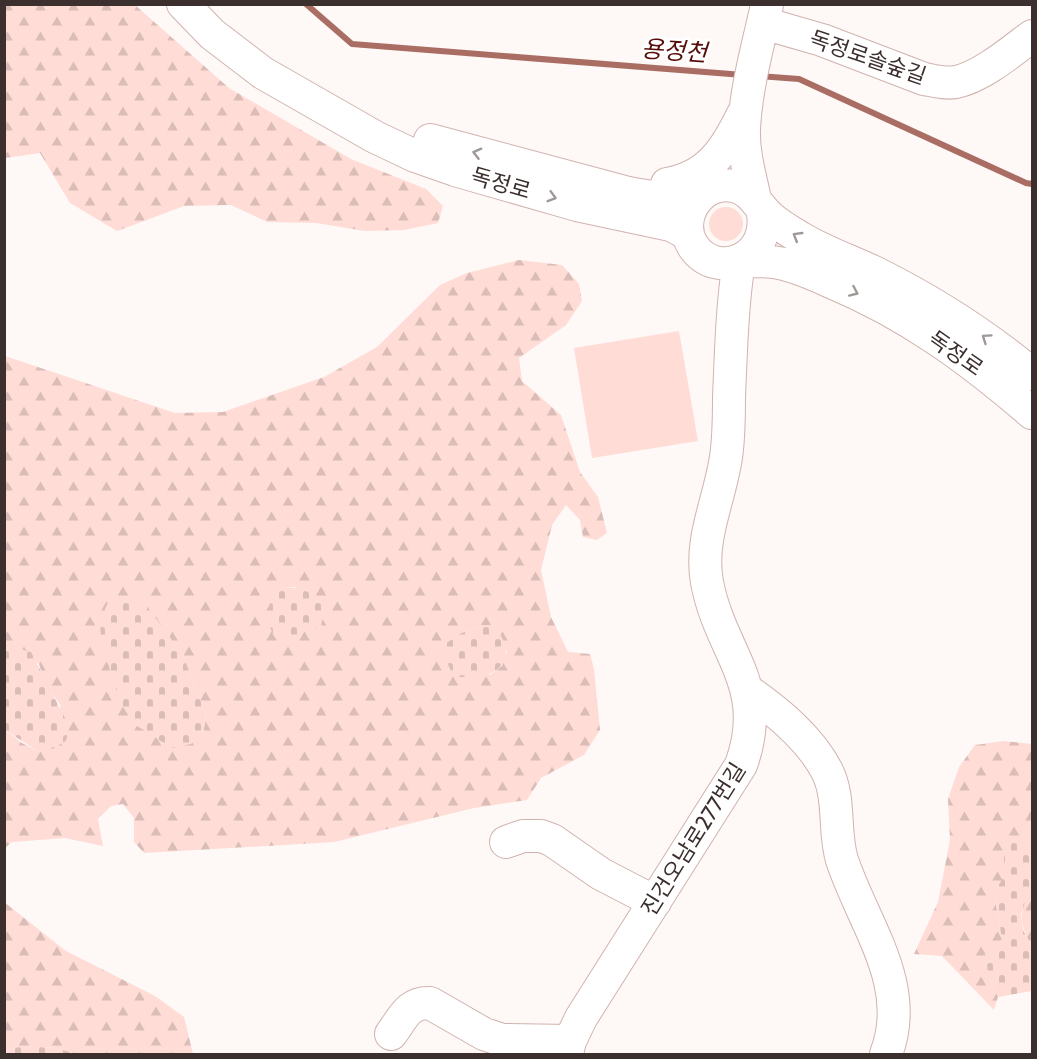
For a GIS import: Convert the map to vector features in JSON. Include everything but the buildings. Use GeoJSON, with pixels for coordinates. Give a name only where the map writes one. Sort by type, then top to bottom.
{"type":"FeatureCollection","features":[{"type":"Feature","properties":{"kind":"street","name":"독정로"},"geometry":{"type":"LineString","coordinates":[[183,4],[212,34],[263,73],[375,138],[415,156],[455,170],[577,205],[671,225],[695,244]]}},
{"type":"Feature","properties":{"kind":"street","name":"독정로솔숲길"},"geometry":{"type":"LineString","coordinates":[[762,26],[822,40],[940,83],[958,82],[977,73],[1032,36]]}},
{"type":"Feature","properties":{"kind":"street"},"geometry":{"type":"LineString","coordinates":[[732,327],[730,310],[721,282],[695,244],[687,221],[690,208],[732,158],[746,108],[762,26]]}},
{"type":"Feature","properties":{"kind":"street","name":"독정로"},"geometry":{"type":"LineString","coordinates":[[323,108],[593,185],[654,198],[676,200],[703,194]]}},
{"type":"Feature","properties":{"kind":"street"},"geometry":{"type":"LineString","coordinates":[[593,185],[646,187],[671,184],[691,175],[709,165],[724,151],[746,108]]}},
{"type":"Feature","properties":{"kind":"street"},"geometry":{"type":"LineString","coordinates":[[695,244],[714,261],[726,263],[739,261],[754,250],[764,234],[765,221],[758,204],[746,151],[744,131],[746,108]]}},
{"type":"Feature","properties":{"kind":"street"},"geometry":{"type":"LineString","coordinates":[[703,194],[720,186],[733,186],[745,191],[758,204]]}},
{"type":"Feature","properties":{"kind":"street","name":"독정로"},"geometry":{"type":"LineString","coordinates":[[758,204],[772,219],[804,241],[875,272],[946,310],[1009,354],[1032,374]]}},
{"type":"Feature","properties":{"kind":"street","name":"독정로"},"geometry":{"type":"LineString","coordinates":[[739,261],[783,263],[876,302],[908,320],[983,371],[1032,413]]}},
{"type":"Feature","properties":{"kind":"street"},"geometry":{"type":"LineString","coordinates":[[732,327],[739,261]]}},
{"type":"Feature","properties":{"kind":"street"},"geometry":{"type":"LineString","coordinates":[[732,327],[739,304],[746,292],[756,283],[771,274],[808,272]]}},
{"type":"Feature","properties":{"kind":"street","name":"진건오남로277번길"},"geometry":{"type":"LineString","coordinates":[[569,1048],[581,1018],[741,765],[751,730],[748,691],[712,600],[704,562],[726,458],[732,327]]}},
{"type":"Feature","properties":{"kind":"street"},"geometry":{"type":"LineString","coordinates":[[748,691],[788,721],[820,759],[833,786],[842,860],[891,979],[895,1015],[893,1033],[886,1054]]}},
{"type":"Feature","properties":{"kind":"street"},"geometry":{"type":"LineString","coordinates":[[506,842],[523,836],[541,836],[552,840],[601,874],[655,902]]}},
{"type":"Feature","properties":{"kind":"street"},"geometry":{"type":"LineString","coordinates":[[391,1034],[413,1005],[430,1003],[484,1034],[502,1040],[569,1048]]}},
{"type":"Feature","properties":{"kind":"green space"},"geometry":{"type":"Polygon","coordinates":[[[5,4],[135,5],[229,88],[351,159],[426,189],[443,206],[438,223],[404,230],[365,231],[316,223],[267,222],[231,205],[184,206],[117,231],[70,203],[40,153],[5,158],[5,4]]]}},
{"type":"Feature","properties":{"kind":"green space"},"geometry":{"type":"Polygon","coordinates":[[[726,207],[738,212],[743,224],[738,236],[726,241],[714,236],[709,224],[714,212],[726,207]]]}},
{"type":"Feature","properties":{"kind":"green space"},"geometry":{"type":"Polygon","coordinates":[[[519,260],[562,265],[579,284],[582,301],[566,325],[519,358],[522,381],[561,415],[580,472],[598,497],[607,533],[597,540],[583,537],[580,520],[566,505],[552,525],[541,570],[551,617],[568,652],[590,654],[594,669],[600,730],[584,755],[541,778],[527,800],[474,808],[334,842],[144,853],[134,842],[134,818],[123,804],[111,806],[98,819],[103,846],[65,838],[12,842],[5,848],[5,730],[39,752],[61,706],[44,681],[39,664],[9,646],[5,650],[5,356],[175,413],[223,412],[324,377],[377,347],[440,285],[467,273],[519,260]],[[283,587],[273,593],[308,630],[321,626],[296,587],[283,587]],[[157,621],[101,640],[122,705],[203,735],[206,715],[183,655],[157,621]],[[483,625],[459,634],[445,644],[490,675],[502,666],[507,651],[483,625]]]}},
{"type":"Feature","properties":{"kind":"green space"},"geometry":{"type":"Polygon","coordinates":[[[679,331],[698,441],[592,458],[574,348],[679,331]]]}},
{"type":"Feature","properties":{"kind":"green space"},"geometry":{"type":"Polygon","coordinates":[[[283,587],[297,588],[316,598],[325,609],[321,626],[286,639],[273,635],[269,619],[270,604],[273,593],[283,587]]]}},
{"type":"Feature","properties":{"kind":"green space"},"geometry":{"type":"Polygon","coordinates":[[[124,596],[143,601],[183,655],[206,715],[203,735],[191,744],[172,748],[134,724],[122,705],[101,640],[100,619],[108,603],[124,596]]]}},
{"type":"Feature","properties":{"kind":"green space"},"geometry":{"type":"Polygon","coordinates":[[[483,625],[494,625],[506,651],[504,660],[499,668],[491,673],[480,676],[453,676],[447,662],[445,644],[459,634],[483,625]]]}},
{"type":"Feature","properties":{"kind":"green space"},"geometry":{"type":"Polygon","coordinates":[[[9,646],[31,652],[69,726],[66,741],[52,749],[39,752],[5,730],[5,650],[9,646]]]}},
{"type":"Feature","properties":{"kind":"green space"},"geometry":{"type":"Polygon","coordinates":[[[1004,741],[1032,744],[1032,844],[1027,839],[994,893],[1002,939],[989,977],[998,997],[994,1010],[942,956],[914,954],[938,902],[950,840],[948,799],[959,767],[975,745],[1004,741]]]}},
{"type":"Feature","properties":{"kind":"green space"},"geometry":{"type":"Polygon","coordinates":[[[1027,839],[1032,844],[1032,890],[1021,914],[1023,930],[1032,947],[1032,991],[998,997],[989,977],[985,954],[1002,939],[994,893],[1004,876],[1004,853],[1013,842],[1027,839]]]}},
{"type":"Feature","properties":{"kind":"green space"},"geometry":{"type":"Polygon","coordinates":[[[1032,890],[1032,947],[1023,925],[1022,912],[1032,890]]]}},
{"type":"Feature","properties":{"kind":"green space"},"geometry":{"type":"Polygon","coordinates":[[[4,902],[66,951],[155,996],[184,1017],[193,1054],[77,1054],[56,1048],[22,1046],[5,1051],[4,902]]]}},
{"type":"Feature","properties":{"kind":"green space"},"geometry":{"type":"Polygon","coordinates":[[[22,1046],[56,1048],[77,1054],[5,1054],[5,1051],[22,1046]]]}},
{"type":"Feature","properties":{"kind":"waterway","name":"용정천"},"geometry":{"type":"LineString","coordinates":[[306,4],[352,44],[743,75]]}},
{"type":"Feature","properties":{"kind":"waterway","name":"용정천"},"geometry":{"type":"LineString","coordinates":[[759,76],[799,79],[1032,184]]}}]}
